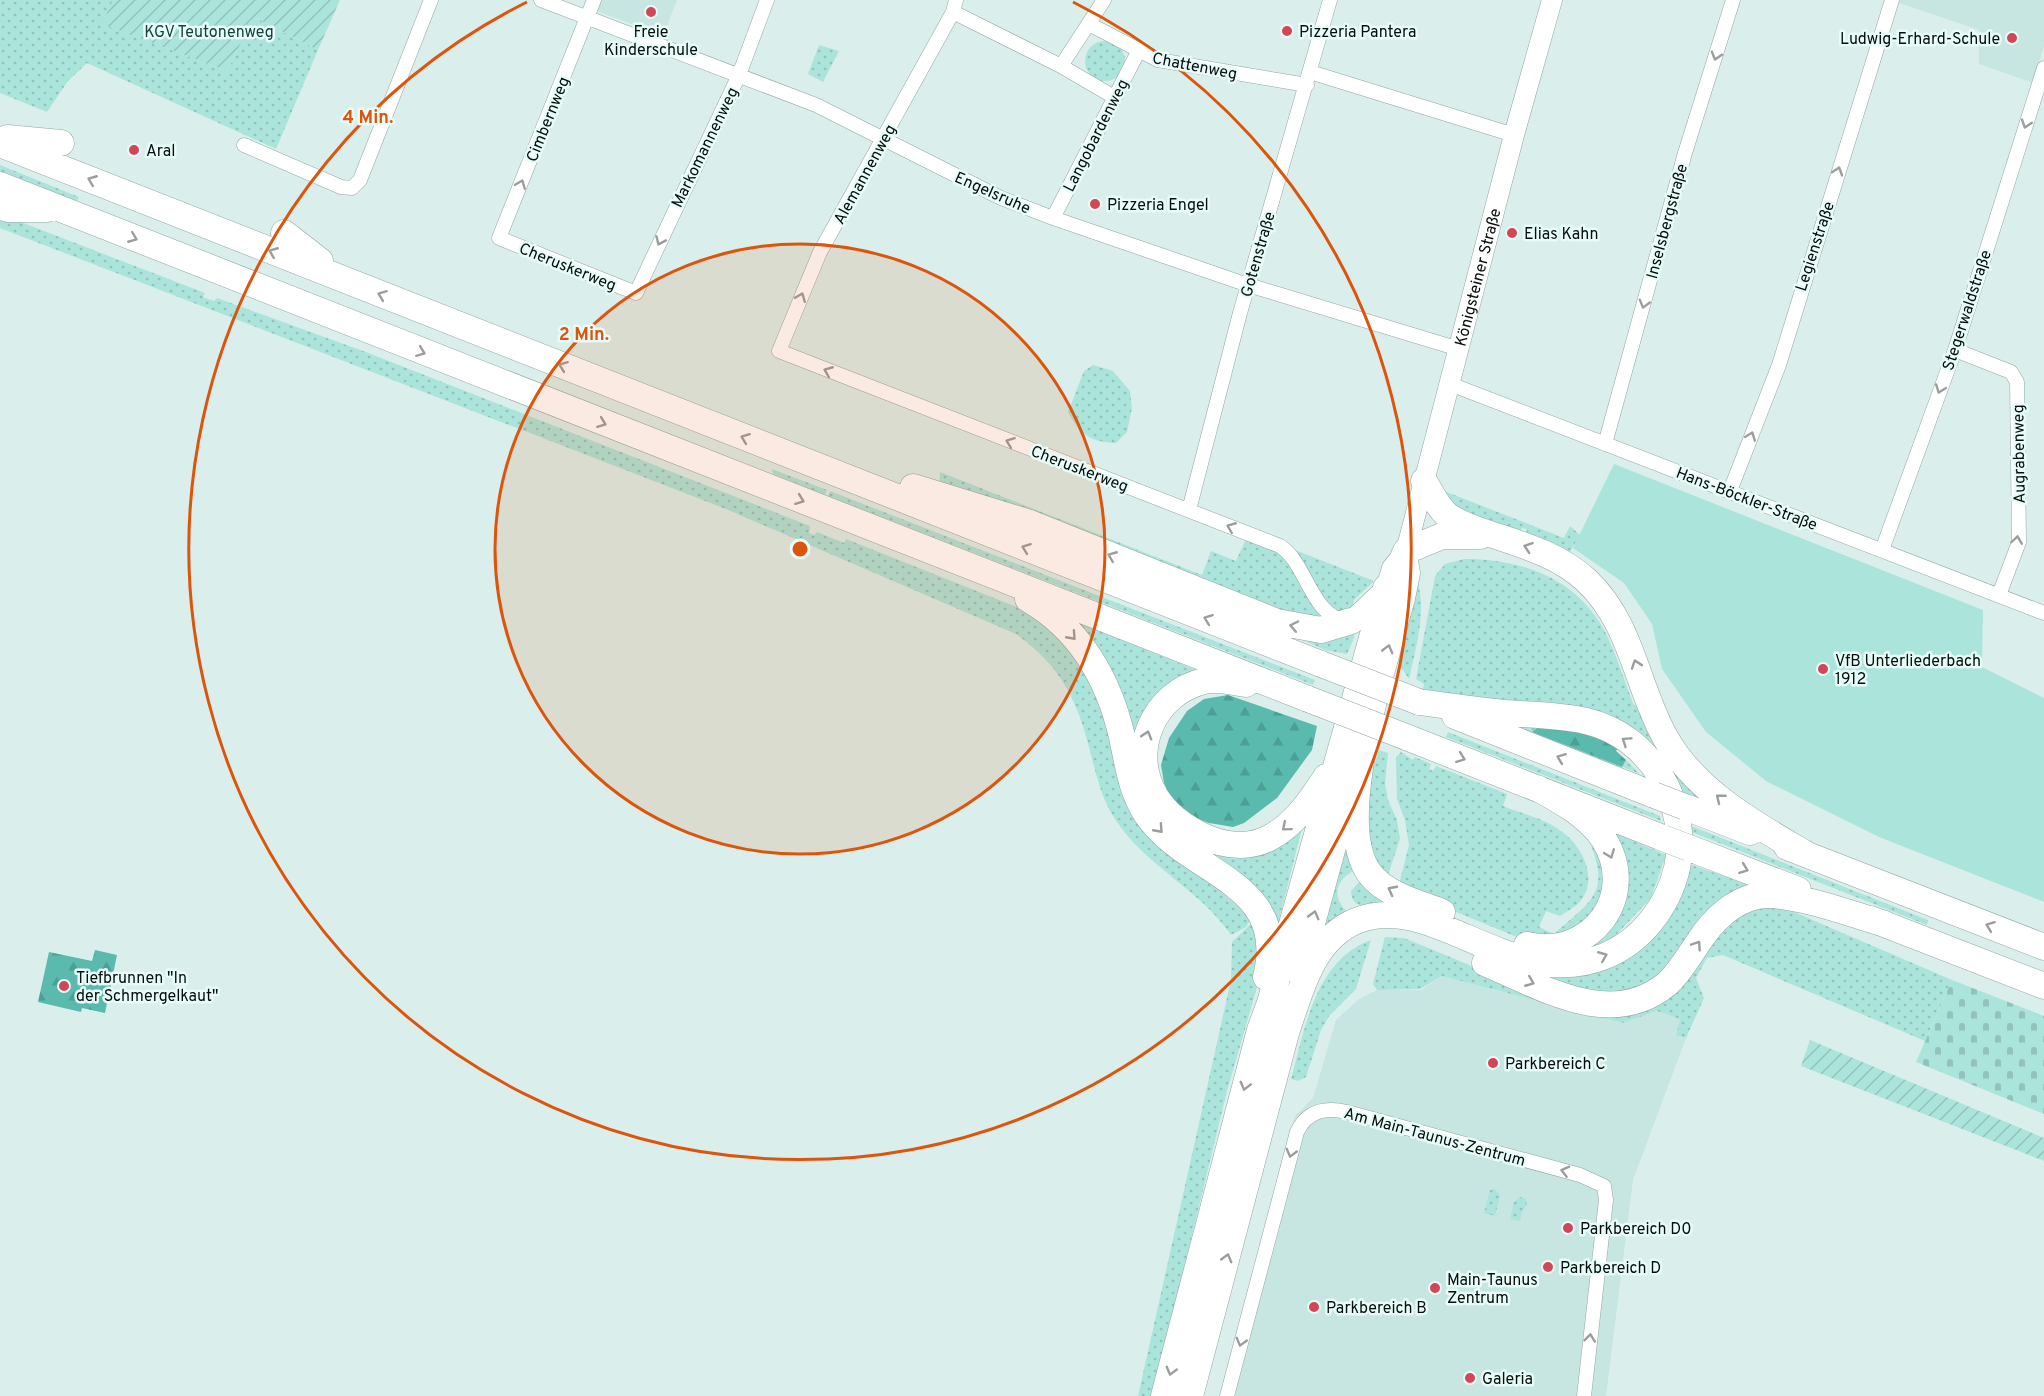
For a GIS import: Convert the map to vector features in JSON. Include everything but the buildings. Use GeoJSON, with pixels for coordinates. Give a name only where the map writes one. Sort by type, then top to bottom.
{"type":"FeatureCollection","features":[{"type":"Feature","properties":{"kind":"highway"},"geometry":{"type":"LineString","coordinates":[[0,138],[61,143]]}},
{"type":"Feature","properties":{"kind":"highway"},"geometry":{"type":"LineString","coordinates":[[0,144],[2044,947]]}},
{"type":"Feature","properties":{"kind":"highway"},"geometry":{"type":"LineString","coordinates":[[0,185],[2044,986]]}},
{"type":"Feature","properties":{"kind":"highway"},"geometry":{"type":"LineString","coordinates":[[0,206],[8,209],[59,209]]}},
{"type":"Feature","properties":{"kind":"highway"},"geometry":{"type":"LineString","coordinates":[[284,233],[347,281]]}},
{"type":"Feature","properties":{"kind":"highway"},"geometry":{"type":"LineString","coordinates":[[799,459],[914,488],[1030,524],[1277,622],[1321,630],[1351,621]]}},
{"type":"Feature","properties":{"kind":"highway"},"geometry":{"type":"LineString","coordinates":[[1424,481],[1447,515],[1468,526],[1554,558],[1594,588],[1620,624],[1664,736],[1681,760],[1722,800],[1754,824],[1804,853]]}},
{"type":"Feature","properties":{"kind":"highway"},"geometry":{"type":"LineString","coordinates":[[1501,538],[1468,535],[1442,536],[1405,553],[1407,573],[1402,598],[1363,747],[1356,798],[1356,840],[1362,860],[1371,875],[1395,893],[1518,943],[1543,948],[1565,946],[1585,936],[1607,910],[1615,887],[1613,862],[1603,839],[1585,819],[1537,788]]}},
{"type":"Feature","properties":{"kind":"highway"},"geometry":{"type":"LineString","coordinates":[[973,568],[1041,607],[1071,633],[1096,666],[1110,692],[1131,780],[1137,799],[1147,814],[1172,843],[1240,887],[1260,910],[1270,950],[1261,999],[1260,1030]]}},
{"type":"Feature","properties":{"kind":"highway"},"geometry":{"type":"LineString","coordinates":[[1164,1396],[1260,1030],[1276,982],[1386,588]]}},
{"type":"Feature","properties":{"kind":"highway"},"geometry":{"type":"LineString","coordinates":[[1308,699],[1256,685],[1221,680],[1206,681],[1184,689],[1159,710],[1148,729],[1143,749],[1149,784],[1167,812],[1197,833],[1216,842],[1234,845],[1253,844],[1268,839],[1294,820],[1335,765]]}},
{"type":"Feature","properties":{"kind":"highway"},"geometry":{"type":"LineString","coordinates":[[1286,1033],[1306,977],[1322,948],[1337,932],[1356,921],[1387,914],[1407,917],[1502,954],[1541,963],[1568,965],[1596,959],[1623,947],[1645,928],[1668,894],[1679,852],[1677,814],[1665,783],[1636,747],[1613,732],[1587,722],[1419,702]]}},
{"type":"Feature","properties":{"kind":"highway"},"geometry":{"type":"LineString","coordinates":[[1190,1396],[1270,1101],[1302,957],[1356,763],[1363,747]]}},
{"type":"Feature","properties":{"kind":"highway"},"geometry":{"type":"LineString","coordinates":[[1270,1101],[1284,1076],[1304,1008],[1316,982],[1342,946],[1369,934],[1396,932],[1426,939],[1560,994],[1600,1006],[1630,1003],[1656,992],[1678,973],[1703,936],[1722,914],[1754,897],[1785,897],[1885,924]]}},
{"type":"Feature","properties":{"kind":"main road","name":"Königsteiner Straße"},"geometry":{"type":"LineString","coordinates":[[1386,588],[1392,568],[1405,553],[1460,349],[1548,4]]}},
{"type":"Feature","properties":{"kind":"main road"},"geometry":{"type":"LineString","coordinates":[[1351,621],[1386,588]]}},
{"type":"Feature","properties":{"kind":"street"},"geometry":{"type":"LineString","coordinates":[[244,145],[341,187],[352,188],[360,180],[431,0]]}},
{"type":"Feature","properties":{"kind":"street","name":"Engelsruhe"},"geometry":{"type":"LineString","coordinates":[[541,0],[816,105],[1001,198],[1053,218],[1248,285],[1460,349]]}},
{"type":"Feature","properties":{"kind":"street","name":"Cimbernweg"},"geometry":{"type":"LineString","coordinates":[[499,238],[594,0]]}},
{"type":"Feature","properties":{"kind":"street","name":"Markomannenweg"},"geometry":{"type":"LineString","coordinates":[[636,293],[739,75],[767,0]]}},
{"type":"Feature","properties":{"kind":"street"},"geometry":{"type":"LineString","coordinates":[[1061,66],[1104,0]]}},
{"type":"Feature","properties":{"kind":"street","name":"Gotenstraße"},"geometry":{"type":"LineString","coordinates":[[1189,510],[1248,285],[1330,0]]}},
{"type":"Feature","properties":{"kind":"street","name":"Inselsbergstraße"},"geometry":{"type":"LineString","coordinates":[[1605,444],[1685,153],[1733,0]]}},
{"type":"Feature","properties":{"kind":"street","name":"Legienstraße"},"geometry":{"type":"LineString","coordinates":[[1730,491],[1779,365],[1892,0]]}},
{"type":"Feature","properties":{"kind":"street"},"geometry":{"type":"LineString","coordinates":[[954,6],[1114,98]]}},
{"type":"Feature","properties":{"kind":"street","name":"Alemannenweg"},"geometry":{"type":"LineString","coordinates":[[779,351],[820,252],[954,6]]}},
{"type":"Feature","properties":{"kind":"street","name":"Chattenweg"},"geometry":{"type":"LineString","coordinates":[[1089,24],[1138,52],[1158,60],[1309,79],[1514,135]]}},
{"type":"Feature","properties":{"kind":"street","name":"Langobardenweg"},"geometry":{"type":"LineString","coordinates":[[1053,218],[1138,52]]}},
{"type":"Feature","properties":{"kind":"street","name":"Stegerwaldstraße"},"geometry":{"type":"LineString","coordinates":[[1882,550],[1955,350],[2044,68]]}},
{"type":"Feature","properties":{"kind":"street","name":"Cheruskerweg"},"geometry":{"type":"LineString","coordinates":[[499,238],[636,293]]}},
{"type":"Feature","properties":{"kind":"street","name":"Augrabenweg"},"geometry":{"type":"LineString","coordinates":[[1955,350],[2011,372],[2017,382],[2019,542],[1999,595]]}},
{"type":"Feature","properties":{"kind":"street","name":"Cheruskerweg"},"geometry":{"type":"LineString","coordinates":[[779,351],[1285,549],[1295,559],[1324,608],[1341,620],[1351,621]]}},
{"type":"Feature","properties":{"kind":"street","name":"Hans-Böckler-Straße"},"geometry":{"type":"LineString","coordinates":[[1450,384],[2044,613]]}},
{"type":"Feature","properties":{"kind":"street","name":"Am Main-Taunus-Zentrum"},"geometry":{"type":"LineString","coordinates":[[1227,1396],[1297,1132],[1305,1118],[1328,1109],[1347,1112],[1580,1175],[1604,1186],[1606,1200],[1584,1396]]}},
{"type":"Feature","properties":{"kind":"shaded area","name":"Freie Kinderschule"},"geometry":{"type":"Polygon","coordinates":[[[601,0],[677,0],[663,36],[597,11],[601,0]]]}},
{"type":"Feature","properties":{"kind":"shaded area","name":"Ludwig-Erhard-Schule"},"geometry":{"type":"Polygon","coordinates":[[[1900,0],[2044,0],[2044,46],[2033,83],[1979,64],[1979,30],[1899,3],[1900,0]]]}},
{"type":"Feature","properties":{"kind":"shaded area","name":"Main-Taunus Zentrum"},"geometry":{"type":"Polygon","coordinates":[[[1442,976],[1623,1023],[1657,1011],[1681,1019],[1676,1036],[1686,1038],[1633,1180],[1606,1396],[1221,1396],[1295,1116],[1313,1098],[1336,1020],[1359,999],[1377,990],[1421,990],[1442,976]]]}},
{"type":"Feature","properties":{"kind":"green space"},"geometry":{"type":"Polygon","coordinates":[[[0,0],[113,0],[103,24],[227,71],[254,17],[318,50],[276,149],[87,63],[68,81],[47,112],[0,93],[0,0]]]}},
{"type":"Feature","properties":{"kind":"green space","name":"KGV Teutonenweg"},"geometry":{"type":"Polygon","coordinates":[[[113,0],[340,0],[318,50],[254,17],[227,71],[102,24],[113,0]]]}},
{"type":"Feature","properties":{"kind":"green space"},"geometry":{"type":"Polygon","coordinates":[[[1105,41],[1113,42],[1119,47],[1124,53],[1124,69],[1119,75],[1113,80],[1105,81],[1097,80],[1091,75],[1086,69],[1085,61],[1086,53],[1091,47],[1097,42],[1105,41]]]}},
{"type":"Feature","properties":{"kind":"green space"},"geometry":{"type":"Polygon","coordinates":[[[819,45],[839,51],[823,82],[808,74],[819,45]]]}},
{"type":"Feature","properties":{"kind":"green space"},"geometry":{"type":"Polygon","coordinates":[[[0,165],[79,197],[77,201],[0,171],[0,165]]]}},
{"type":"Feature","properties":{"kind":"green space"},"geometry":{"type":"Polygon","coordinates":[[[0,214],[205,293],[203,297],[214,301],[217,298],[363,351],[810,526],[809,533],[814,535],[817,532],[844,543],[846,539],[1032,613],[1061,634],[1204,875],[1252,917],[1246,927],[1231,935],[1204,904],[1127,836],[1110,812],[1103,796],[1080,718],[1066,687],[1045,659],[1016,634],[726,509],[0,228],[0,214]]]}},
{"type":"Feature","properties":{"kind":"green space"},"geometry":{"type":"Polygon","coordinates":[[[1093,365],[1113,371],[1130,391],[1132,408],[1127,432],[1116,443],[1100,441],[1087,436],[1068,412],[1084,371],[1093,365]]]}},
{"type":"Feature","properties":{"kind":"green space"},"geometry":{"type":"Polygon","coordinates":[[[1614,464],[1983,610],[1982,667],[2044,698],[2044,902],[1879,837],[1766,781],[1706,732],[1662,669],[1652,624],[1624,583],[1573,548],[1614,464]]]}},
{"type":"Feature","properties":{"kind":"green space"},"geometry":{"type":"Polygon","coordinates":[[[772,469],[827,490],[825,495],[773,474],[772,469]]]}},
{"type":"Feature","properties":{"kind":"green space"},"geometry":{"type":"Polygon","coordinates":[[[940,472],[1202,575],[1211,551],[1236,561],[1246,539],[1286,556],[1333,622],[1315,624],[939,486],[940,472]]]}},
{"type":"Feature","properties":{"kind":"green space"},"geometry":{"type":"Polygon","coordinates":[[[830,491],[1315,680],[1313,685],[828,496],[830,491]]]}},
{"type":"Feature","properties":{"kind":"green space"},"geometry":{"type":"Polygon","coordinates":[[[1444,491],[1564,538],[1570,526],[1580,535],[1570,552],[1564,548],[1561,550],[1526,535],[1527,529],[1522,528],[1520,533],[1458,516],[1444,491]]]}},
{"type":"Feature","properties":{"kind":"green space"},"geometry":{"type":"Polygon","coordinates":[[[1290,548],[1374,581],[1354,600],[1351,613],[1340,613],[1322,599],[1290,548]]]}},
{"type":"Feature","properties":{"kind":"green space"},"geometry":{"type":"Polygon","coordinates":[[[1464,559],[1504,562],[1541,573],[1574,593],[1588,606],[1610,642],[1634,705],[1638,704],[1685,780],[1702,801],[1677,791],[1647,748],[1423,689],[1424,684],[1416,679],[1435,576],[1445,564],[1464,559]]]}},
{"type":"Feature","properties":{"kind":"green space"},"geometry":{"type":"Polygon","coordinates":[[[1417,579],[1421,617],[1409,679],[1401,667],[1408,608],[1417,579]]]}},
{"type":"Feature","properties":{"kind":"green space"},"geometry":{"type":"Polygon","coordinates":[[[1068,618],[1206,674],[1136,744],[1199,843],[1304,820],[1276,932],[1179,840],[1068,618]]]}},
{"type":"Feature","properties":{"kind":"green space"},"geometry":{"type":"Polygon","coordinates":[[[1353,628],[1354,638],[1347,654],[1325,650],[1296,637],[1353,628]]]}},
{"type":"Feature","properties":{"kind":"green space"},"geometry":{"type":"Polygon","coordinates":[[[1228,695],[1317,726],[1312,750],[1277,798],[1244,823],[1233,827],[1209,823],[1188,815],[1172,801],[1164,783],[1161,765],[1169,738],[1187,711],[1204,699],[1228,695]]]}},
{"type":"Feature","properties":{"kind":"green space"},"geometry":{"type":"Polygon","coordinates":[[[1571,724],[1533,732],[1622,767],[1626,760],[1640,774],[1623,767],[1621,770],[1507,726],[1571,724]]]}},
{"type":"Feature","properties":{"kind":"green space"},"geometry":{"type":"Polygon","coordinates":[[[1563,725],[1578,728],[1619,747],[1616,751],[1626,760],[1622,767],[1532,732],[1537,728],[1563,725]]]}},
{"type":"Feature","properties":{"kind":"green space"},"geometry":{"type":"Polygon","coordinates":[[[1448,732],[1660,816],[1661,821],[1446,737],[1448,732]]]}},
{"type":"Feature","properties":{"kind":"green space"},"geometry":{"type":"Polygon","coordinates":[[[1379,750],[1388,753],[1385,784],[1388,800],[1397,820],[1400,839],[1386,881],[1365,856],[1368,785],[1379,750]]]}},
{"type":"Feature","properties":{"kind":"green space"},"geometry":{"type":"Polygon","coordinates":[[[1401,752],[1413,760],[1415,757],[1431,764],[1429,769],[1433,771],[1436,766],[1507,794],[1503,806],[1547,823],[1561,831],[1575,844],[1588,871],[1587,890],[1578,904],[1560,916],[1546,911],[1539,927],[1554,934],[1581,910],[1596,890],[1597,867],[1586,832],[1597,840],[1608,893],[1578,934],[1524,940],[1398,888],[1409,845],[1405,820],[1397,799],[1396,757],[1401,752]]]}},
{"type":"Feature","properties":{"kind":"green space"},"geometry":{"type":"Polygon","coordinates":[[[1689,825],[1928,920],[1927,925],[1689,831],[1689,825]]]}},
{"type":"Feature","properties":{"kind":"green space"},"geometry":{"type":"Polygon","coordinates":[[[1603,828],[1666,855],[1651,898],[1616,935],[1617,937],[1602,946],[1551,958],[1514,948],[1608,920],[1603,828]]]}},
{"type":"Feature","properties":{"kind":"green space"},"geometry":{"type":"Polygon","coordinates":[[[1347,840],[1357,869],[1344,878],[1338,889],[1338,895],[1343,908],[1349,914],[1320,936],[1347,840]]]}},
{"type":"Feature","properties":{"kind":"green space"},"geometry":{"type":"Polygon","coordinates":[[[1689,864],[1750,885],[1663,978],[1607,999],[1443,940],[1606,961],[1689,864]]]}},
{"type":"Feature","properties":{"kind":"green space"},"geometry":{"type":"Polygon","coordinates":[[[1360,881],[1385,895],[1381,906],[1361,906],[1354,901],[1351,891],[1360,881]]]}},
{"type":"Feature","properties":{"kind":"green space"},"geometry":{"type":"Polygon","coordinates":[[[1764,903],[1794,912],[1952,980],[1925,1041],[1723,955],[1707,958],[1696,978],[1704,998],[1686,1038],[1676,1036],[1680,1019],[1657,1011],[1623,1023],[1442,976],[1420,989],[1377,990],[1373,984],[1385,937],[1404,938],[1539,994],[1613,1013],[1719,926],[1764,903]]]}},
{"type":"Feature","properties":{"kind":"green space"},"geometry":{"type":"Polygon","coordinates":[[[1255,920],[1260,977],[1227,1091],[1153,1396],[1138,1396],[1231,980],[1232,942],[1255,920]]]}},
{"type":"Feature","properties":{"kind":"green space"},"geometry":{"type":"Polygon","coordinates":[[[1371,940],[1356,989],[1329,1016],[1321,1030],[1306,1077],[1298,1081],[1291,1079],[1308,1018],[1325,980],[1337,963],[1352,950],[1371,940]]]}},
{"type":"Feature","properties":{"kind":"green space"},"geometry":{"type":"Polygon","coordinates":[[[95,950],[117,955],[105,1013],[82,1008],[81,1012],[38,1002],[49,952],[92,961],[95,950]]]}},
{"type":"Feature","properties":{"kind":"green space"},"geometry":{"type":"Polygon","coordinates":[[[1952,980],[2044,1016],[2044,1114],[1916,1062],[1952,980]]]}},
{"type":"Feature","properties":{"kind":"green space"},"geometry":{"type":"Polygon","coordinates":[[[1810,1040],[2044,1138],[2044,1161],[1801,1066],[1810,1040]]]}},
{"type":"Feature","properties":{"kind":"green space"},"geometry":{"type":"Polygon","coordinates":[[[1495,1189],[1500,1195],[1495,1216],[1484,1213],[1490,1190],[1495,1189]]]}},
{"type":"Feature","properties":{"kind":"green space"},"geometry":{"type":"Polygon","coordinates":[[[1520,1197],[1526,1199],[1527,1205],[1522,1211],[1520,1221],[1510,1219],[1514,1202],[1520,1197]]]}},
{"type":"Feature","properties":{"kind":"place","name":"Freie Kinderschule"},"geometry":{"type":"Point","coordinates":[651,12]}},
{"type":"Feature","properties":{"kind":"place","name":"Pizzeria Pantera"},"geometry":{"type":"Point","coordinates":[1287,31]}},
{"type":"Feature","properties":{"kind":"place","name":"Ludwig-Erhard-Schule"},"geometry":{"type":"Point","coordinates":[2012,38]}},
{"type":"Feature","properties":{"kind":"place","name":"Aral"},"geometry":{"type":"Point","coordinates":[134,150]}},
{"type":"Feature","properties":{"kind":"place","name":"Pizzeria Engel"},"geometry":{"type":"Point","coordinates":[1095,204]}},
{"type":"Feature","properties":{"kind":"place","name":"Elias Kahn"},"geometry":{"type":"Point","coordinates":[1512,233]}},
{"type":"Feature","properties":{"kind":"place","name":"VfB Unterliederbach 1912"},"geometry":{"type":"Point","coordinates":[1823,669]}},
{"type":"Feature","properties":{"kind":"place","name":"Tiefbrunnen \"In der Schmergelkaut\""},"geometry":{"type":"Point","coordinates":[64,986]}},
{"type":"Feature","properties":{"kind":"place","name":"Parkbereich C"},"geometry":{"type":"Point","coordinates":[1493,1063]}},
{"type":"Feature","properties":{"kind":"place","name":"Parkbereich D0"},"geometry":{"type":"Point","coordinates":[1568,1228]}},
{"type":"Feature","properties":{"kind":"place","name":"Parkbereich D"},"geometry":{"type":"Point","coordinates":[1548,1267]}},
{"type":"Feature","properties":{"kind":"place","name":"Main-Taunus Zentrum"},"geometry":{"type":"Point","coordinates":[1435,1288]}},
{"type":"Feature","properties":{"kind":"place","name":"Parkbereich B"},"geometry":{"type":"Point","coordinates":[1314,1307]}},
{"type":"Feature","properties":{"kind":"place","name":"Galeria"},"geometry":{"type":"Point","coordinates":[1470,1378]}}]}
